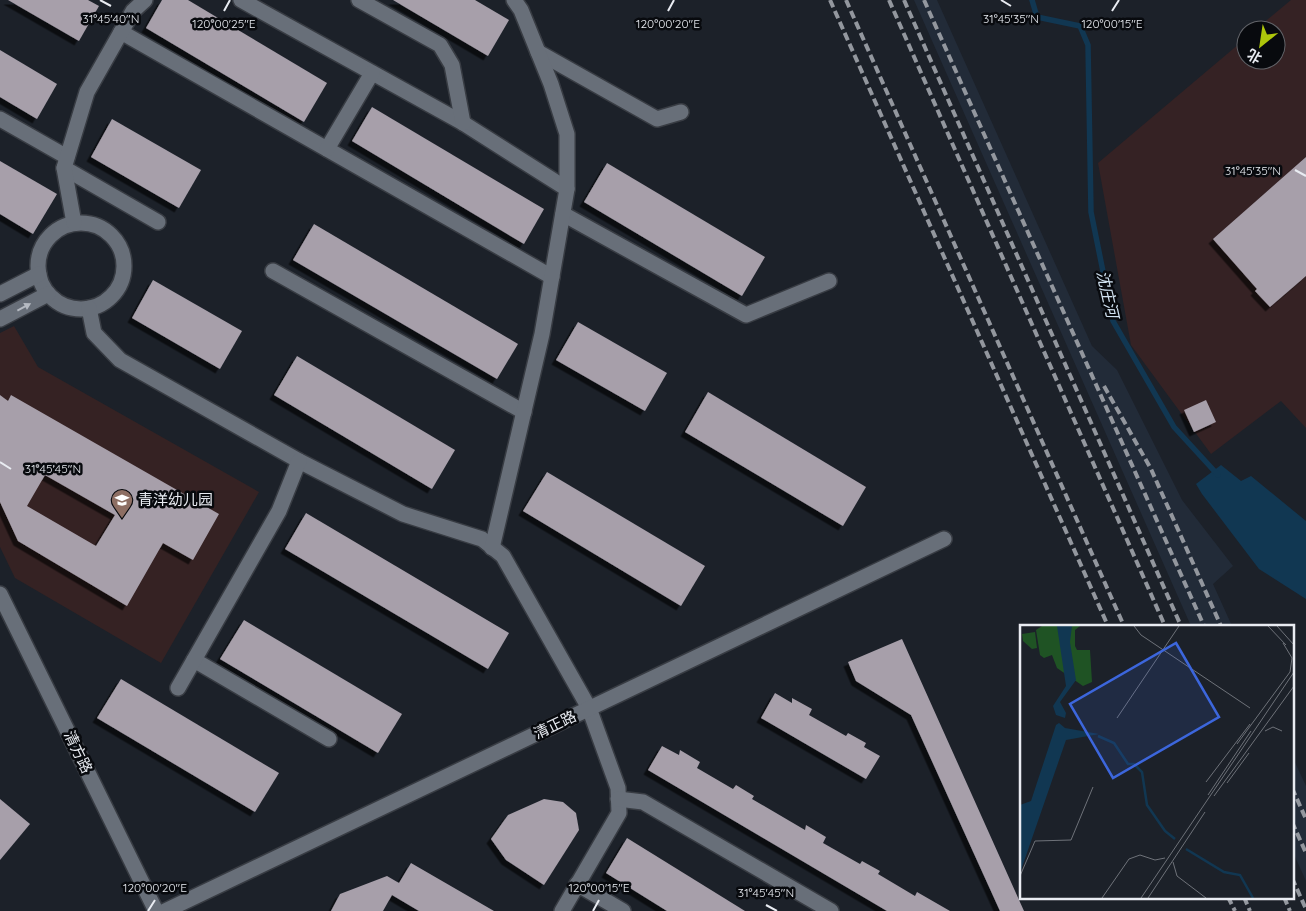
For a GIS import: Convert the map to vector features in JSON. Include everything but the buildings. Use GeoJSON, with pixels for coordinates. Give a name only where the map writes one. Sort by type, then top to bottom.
{"type":"FeatureCollection","features":[{"type":"Feature","properties":{"kind":"street"},"geometry":{"type":"LineString","coordinates":[[74,222],[65,163],[87,92],[134,11],[145,0]]}},
{"type":"Feature","properties":{"kind":"street"},"geometry":{"type":"LineString","coordinates":[[241,0],[463,123],[567,189]]}},
{"type":"Feature","properties":{"kind":"street"},"geometry":{"type":"LineString","coordinates":[[359,0],[440,45],[452,65],[463,123]]}},
{"type":"Feature","properties":{"kind":"street"},"geometry":{"type":"LineString","coordinates":[[492,548],[542,334],[567,189],[567,134],[551,84],[521,10],[514,0]]}},
{"type":"Feature","properties":{"kind":"street"},"geometry":{"type":"LineString","coordinates":[[122,32],[552,277]]}},
{"type":"Feature","properties":{"kind":"street"},"geometry":{"type":"LineString","coordinates":[[538,52],[657,119],[681,112]]}},
{"type":"Feature","properties":{"kind":"street"},"geometry":{"type":"LineString","coordinates":[[327,149],[372,73]]}},
{"type":"Feature","properties":{"kind":"street"},"geometry":{"type":"LineString","coordinates":[[0,119],[158,222]]}},
{"type":"Feature","properties":{"kind":"street"},"geometry":{"type":"LineString","coordinates":[[563,214],[746,315],[829,281]]}},
{"type":"Feature","properties":{"kind":"street"},"geometry":{"type":"LineString","coordinates":[[74,222],[89,223],[103,228],[115,238],[122,251],[125,264],[123,278],[117,290],[108,300],[96,307],[82,309],[56,302],[48,294],[40,280],[37,265],[40,250],[48,237],[60,228],[74,222]]}},
{"type":"Feature","properties":{"kind":"street"},"geometry":{"type":"LineString","coordinates":[[272,271],[524,412]]}},
{"type":"Feature","properties":{"kind":"street"},"geometry":{"type":"LineString","coordinates":[[0,294],[39,274]]}},
{"type":"Feature","properties":{"kind":"street"},"geometry":{"type":"LineString","coordinates":[[0,319],[48,294]]}},
{"type":"Feature","properties":{"kind":"street"},"geometry":{"type":"LineString","coordinates":[[89,308],[94,333],[120,360],[299,461],[403,514],[482,539],[503,556],[589,708],[618,788],[619,812],[562,911]]}},
{"type":"Feature","properties":{"kind":"street"},"geometry":{"type":"LineString","coordinates":[[178,688],[279,511],[299,461]]}},
{"type":"Feature","properties":{"kind":"street","name":"清正路"},"geometry":{"type":"LineString","coordinates":[[165,911],[944,539]]}},
{"type":"Feature","properties":{"kind":"street","name":"清方路"},"geometry":{"type":"LineString","coordinates":[[0,594],[156,911]]}},
{"type":"Feature","properties":{"kind":"street"},"geometry":{"type":"LineString","coordinates":[[194,660],[330,740]]}},
{"type":"Feature","properties":{"kind":"street"},"geometry":{"type":"LineString","coordinates":[[618,799],[643,802],[831,911]]}},
{"type":"Feature","properties":{"kind":"street"},"geometry":{"type":"LineString","coordinates":[[577,884],[623,911]]}},
{"type":"Feature","properties":{"kind":"shaded area"},"geometry":{"type":"Polygon","coordinates":[[[914,0],[937,0],[1092,346],[1117,370],[1182,500],[1233,566],[1213,584],[1232,625],[1191,625],[914,0]]]}},
{"type":"Feature","properties":{"kind":"shaded area"},"geometry":{"type":"Polygon","coordinates":[[[1291,0],[1306,0],[1306,428],[1281,401],[1211,454],[1131,345],[1098,163],[1236,46],[1236,70],[1286,70],[1286,20],[1267,20],[1291,0]]]}},
{"type":"Feature","properties":{"kind":"shaded area","name":"青洋幼儿园"},"geometry":{"type":"Polygon","coordinates":[[[14,326],[38,367],[259,492],[161,663],[15,578],[0,547],[0,333],[14,326]]]}},
{"type":"Feature","properties":{"kind":"shaded area"},"geometry":{"type":"Polygon","coordinates":[[[1294,760],[1306,786],[1306,881],[1294,854],[1294,760]]]}},
{"type":"Feature","properties":{"kind":"water"},"geometry":{"type":"Polygon","coordinates":[[[1221,465],[1241,481],[1251,476],[1306,521],[1306,599],[1259,569],[1202,494],[1196,484],[1221,465]]]}},
{"type":"Feature","properties":{"kind":"waterway","name":"沈庄河"},"geometry":{"type":"LineString","coordinates":[[1032,0],[1037,17],[1080,26],[1088,45],[1091,212],[1113,321],[1174,427],[1218,475]]}},
{"type":"Feature","properties":{"kind":"railway"},"geometry":{"type":"LineString","coordinates":[[830,0],[1108,625]]}},
{"type":"Feature","properties":{"kind":"railway"},"geometry":{"type":"LineString","coordinates":[[846,0],[1124,625]]}},
{"type":"Feature","properties":{"kind":"railway"},"geometry":{"type":"LineString","coordinates":[[889,0],[1165,625]]}},
{"type":"Feature","properties":{"kind":"railway"},"geometry":{"type":"LineString","coordinates":[[904,0],[1181,625]]}},
{"type":"Feature","properties":{"kind":"railway"},"geometry":{"type":"LineString","coordinates":[[924,0],[1204,625]]}},
{"type":"Feature","properties":{"kind":"railway"},"geometry":{"type":"LineString","coordinates":[[1104,386],[1151,469],[1221,625]]}},
{"type":"Feature","properties":{"kind":"railway"},"geometry":{"type":"LineString","coordinates":[[1294,792],[1306,819]]}},
{"type":"Feature","properties":{"kind":"railway"},"geometry":{"type":"LineString","coordinates":[[1294,826],[1306,853]]}},
{"type":"Feature","properties":{"kind":"railway"},"geometry":{"type":"LineString","coordinates":[[1294,882],[1306,909]]}},
{"type":"Feature","properties":{"kind":"railway"},"geometry":{"type":"LineString","coordinates":[[1228,898],[1235,911]]}},
{"type":"Feature","properties":{"kind":"railway"},"geometry":{"type":"LineString","coordinates":[[1244,898],[1250,911]]}},
{"type":"Feature","properties":{"kind":"railway"},"geometry":{"type":"LineString","coordinates":[[1284,898],[1290,911]]}},
{"type":"Feature","properties":{"kind":"place","name":"青洋幼儿园"},"geometry":{"type":"Point","coordinates":[122,519]}}]}
